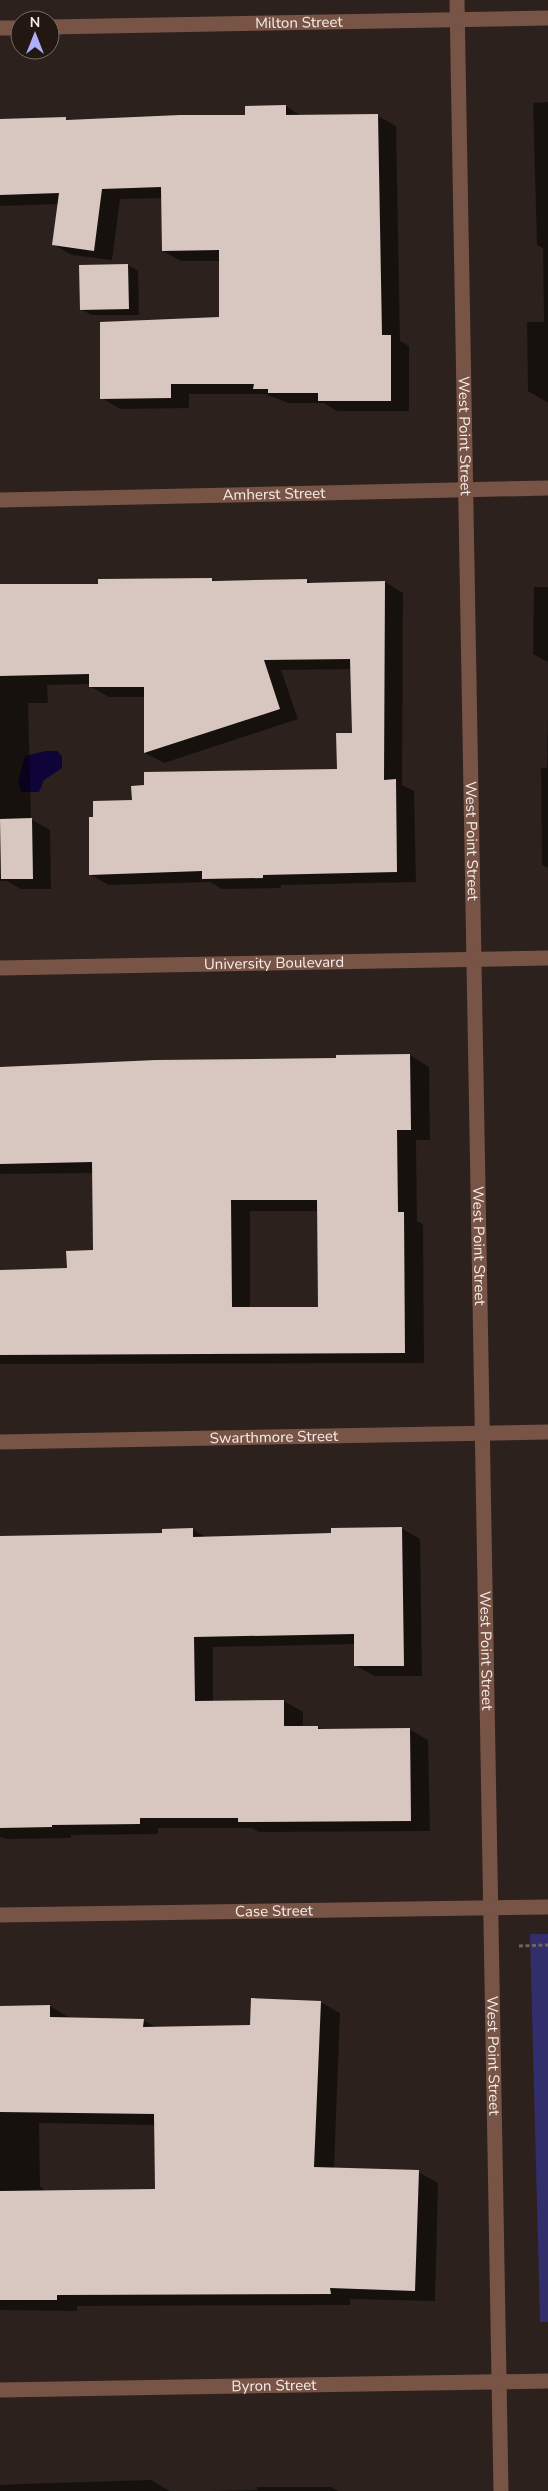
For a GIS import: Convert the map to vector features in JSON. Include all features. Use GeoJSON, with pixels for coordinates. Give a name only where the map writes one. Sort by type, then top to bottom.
{"type":"FeatureCollection","features":[{"type":"Feature","properties":{"kind":"street","name":"West Point Street"},"geometry":{"type":"LineString","coordinates":[[457,0],[501,2491]]}},
{"type":"Feature","properties":{"kind":"street","name":"Milton Street"},"geometry":{"type":"LineString","coordinates":[[60,28],[548,18]]}},
{"type":"Feature","properties":{"kind":"street","name":"Amherst Street"},"geometry":{"type":"LineString","coordinates":[[0,500],[548,488]]}},
{"type":"Feature","properties":{"kind":"street","name":"University Boulevard"},"geometry":{"type":"LineString","coordinates":[[0,968],[548,958]]}},
{"type":"Feature","properties":{"kind":"street","name":"Swarthmore Street"},"geometry":{"type":"LineString","coordinates":[[0,1442],[548,1432]]}},
{"type":"Feature","properties":{"kind":"street","name":"Case Street"},"geometry":{"type":"LineString","coordinates":[[0,1915],[548,1907]]}},
{"type":"Feature","properties":{"kind":"street","name":"Byron Street"},"geometry":{"type":"LineString","coordinates":[[0,2390],[548,2381]]}},
{"type":"Feature","properties":{"kind":"shaded area"},"geometry":{"type":"Polygon","coordinates":[[[46,751],[57,751],[62,756],[62,768],[44,780],[39,792],[21,792],[18,782],[25,756],[46,751]]]}},
{"type":"Feature","properties":{"kind":"shaded area"},"geometry":{"type":"Polygon","coordinates":[[[530,1934],[548,1934],[548,2322],[540,2322],[530,1934]]]}},
{"type":"Feature","properties":{"kind":"building"},"geometry":{"type":"Polygon","coordinates":[[[286,105],[286,115],[378,114],[382,335],[391,335],[391,401],[318,401],[318,393],[268,393],[268,389],[253,389],[254,384],[171,384],[171,398],[100,399],[100,322],[219,317],[219,250],[162,251],[161,187],[102,189],[94,251],[52,245],[59,193],[0,195],[0,119],[66,117],[66,120],[180,115],[245,115],[245,106],[286,105]]]}},
{"type":"Feature","properties":{"kind":"building"},"geometry":{"type":"Polygon","coordinates":[[[128,264],[129,309],[80,310],[79,265],[128,264]]]}},
{"type":"Feature","properties":{"kind":"building"},"geometry":{"type":"Polygon","coordinates":[[[212,578],[212,581],[307,579],[307,583],[385,581],[384,780],[396,779],[397,872],[263,875],[263,878],[202,879],[202,871],[89,875],[89,817],[93,817],[93,801],[132,800],[131,786],[144,785],[144,772],[337,769],[336,733],[352,733],[350,659],[264,660],[280,709],[144,753],[144,687],[89,687],[89,674],[0,676],[0,584],[98,584],[98,579],[212,578]]]}},
{"type":"Feature","properties":{"kind":"building"},"geometry":{"type":"Polygon","coordinates":[[[32,818],[33,879],[1,879],[0,819],[32,818]]]}},
{"type":"Feature","properties":{"kind":"building"},"geometry":{"type":"Polygon","coordinates":[[[410,1054],[411,1130],[397,1130],[398,1212],[404,1212],[405,1353],[0,1355],[0,1270],[67,1268],[66,1251],[93,1250],[92,1162],[0,1164],[0,1067],[156,1060],[336,1058],[336,1055],[410,1054]],[[231,1200],[232,1307],[318,1307],[317,1200],[231,1200]]]}},
{"type":"Feature","properties":{"kind":"building"},"geometry":{"type":"Polygon","coordinates":[[[402,1527],[404,1666],[354,1666],[354,1634],[194,1637],[195,1701],[284,1700],[284,1726],[318,1726],[318,1729],[410,1728],[411,1821],[238,1822],[238,1818],[140,1818],[140,1824],[52,1825],[52,1827],[0,1828],[0,1536],[162,1533],[162,1529],[193,1528],[193,1537],[331,1533],[331,1528],[402,1527]]]}},
{"type":"Feature","properties":{"kind":"building"},"geometry":{"type":"Polygon","coordinates":[[[251,1998],[321,2001],[314,2167],[419,2170],[415,2291],[330,2288],[331,2294],[57,2295],[57,2300],[0,2300],[0,2191],[155,2189],[154,2114],[0,2112],[0,2006],[50,2005],[50,2017],[144,2019],[143,2027],[250,2025],[251,1998]]]}}]}
